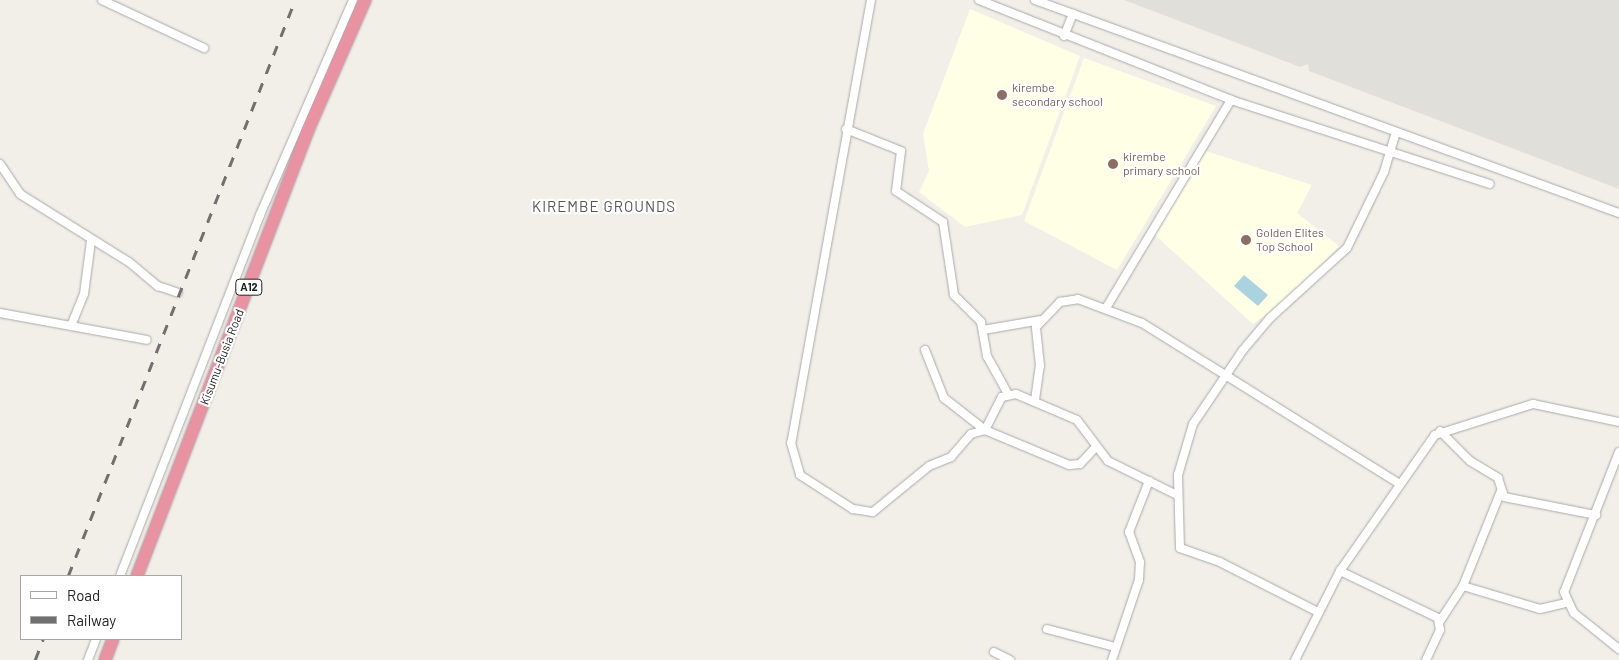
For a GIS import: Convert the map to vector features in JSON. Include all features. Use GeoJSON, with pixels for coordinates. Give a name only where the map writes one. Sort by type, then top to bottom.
{"type":"FeatureCollection","features":[{"type":"Feature","properties":{"kind":"highway","name":"Kisumu-Busia Road"},"geometry":{"type":"LineString","coordinates":[[137,575],[308,130],[365,0]]}},
{"type":"Feature","properties":{"kind":"highway"},"geometry":{"type":"LineString","coordinates":[[106,660],[113,640]]}},
{"type":"Feature","properties":{"kind":"street"},"geometry":{"type":"LineString","coordinates":[[102,0],[204,48]]}},
{"type":"Feature","properties":{"kind":"street"},"geometry":{"type":"LineString","coordinates":[[120,575],[260,215],[353,0]]}},
{"type":"Feature","properties":{"kind":"street"},"geometry":{"type":"LineString","coordinates":[[870,0],[791,443],[796,468],[819,492],[853,509],[872,512],[929,466],[951,457],[971,434],[985,430],[997,404],[1008,394]]}},
{"type":"Feature","properties":{"kind":"street"},"geometry":{"type":"LineString","coordinates":[[979,0],[1064,36],[1231,100],[1490,184]]}},
{"type":"Feature","properties":{"kind":"street"},"geometry":{"type":"LineString","coordinates":[[1035,0],[1619,213]]}},
{"type":"Feature","properties":{"kind":"street"},"geometry":{"type":"LineString","coordinates":[[1064,36],[1073,14]]}},
{"type":"Feature","properties":{"kind":"street"},"geometry":{"type":"LineString","coordinates":[[1106,308],[1231,100]]}},
{"type":"Feature","properties":{"kind":"street"},"geometry":{"type":"LineString","coordinates":[[846,129],[901,151],[896,191],[943,222],[954,295],[975,313],[983,330],[987,356],[1008,394],[1035,400],[1077,420],[1095,448],[1108,461],[1177,495]]}},
{"type":"Feature","properties":{"kind":"street"},"geometry":{"type":"LineString","coordinates":[[1318,612],[1220,562],[1182,550],[1177,495],[1187,440],[1202,407],[1270,318],[1342,255],[1362,222],[1391,152],[1396,132]]}},
{"type":"Feature","properties":{"kind":"street"},"geometry":{"type":"LineString","coordinates":[[0,164],[20,194],[158,286],[178,293]]}},
{"type":"Feature","properties":{"kind":"street"},"geometry":{"type":"LineString","coordinates":[[70,326],[84,294],[91,240]]}},
{"type":"Feature","properties":{"kind":"street"},"geometry":{"type":"LineString","coordinates":[[1035,400],[1040,366],[1034,336],[1041,320],[1066,298],[1106,308],[1142,323],[1228,373],[1398,483]]}},
{"type":"Feature","properties":{"kind":"street"},"geometry":{"type":"LineString","coordinates":[[0,313],[147,340]]}},
{"type":"Feature","properties":{"kind":"street"},"geometry":{"type":"LineString","coordinates":[[983,330],[1041,320]]}},
{"type":"Feature","properties":{"kind":"street"},"geometry":{"type":"LineString","coordinates":[[925,350],[944,398],[985,430],[1069,465],[1080,464],[1095,448]]}},
{"type":"Feature","properties":{"kind":"street"},"geometry":{"type":"LineString","coordinates":[[1295,660],[1340,571],[1398,483],[1440,431],[1533,404],[1619,422]]}},
{"type":"Feature","properties":{"kind":"street"},"geometry":{"type":"LineString","coordinates":[[1440,431],[1470,461],[1498,478],[1501,491],[1506,497],[1596,515]]}},
{"type":"Feature","properties":{"kind":"street"},"geometry":{"type":"LineString","coordinates":[[1619,452],[1596,515],[1565,580],[1566,604],[1619,649]]}},
{"type":"Feature","properties":{"kind":"street"},"geometry":{"type":"LineString","coordinates":[[1112,660],[1139,580],[1140,562],[1128,532],[1149,481]]}},
{"type":"Feature","properties":{"kind":"street"},"geometry":{"type":"LineString","coordinates":[[1426,660],[1440,621],[1463,586],[1501,491]]}},
{"type":"Feature","properties":{"kind":"street"},"geometry":{"type":"LineString","coordinates":[[1340,571],[1440,621]]}},
{"type":"Feature","properties":{"kind":"street"},"geometry":{"type":"LineString","coordinates":[[1463,586],[1540,609],[1566,604]]}},
{"type":"Feature","properties":{"kind":"street"},"geometry":{"type":"LineString","coordinates":[[1047,629],[1115,647]]}},
{"type":"Feature","properties":{"kind":"street"},"geometry":{"type":"LineString","coordinates":[[88,660],[96,640]]}},
{"type":"Feature","properties":{"kind":"street"},"geometry":{"type":"LineString","coordinates":[[994,652],[1010,660]]}},
{"type":"Feature","properties":{"kind":"shaded area"},"geometry":{"type":"Polygon","coordinates":[[[1124,0],[1619,0],[1619,189],[1309,71],[1308,64],[1300,67],[1124,0]]]}},
{"type":"Feature","properties":{"kind":"shaded area","name":"kirembe secondary school"},"geometry":{"type":"Polygon","coordinates":[[[970,9],[1080,56],[1022,215],[965,227],[919,192],[929,171],[923,134],[970,9]]]}},
{"type":"Feature","properties":{"kind":"shaded area","name":"kirembe primary school"},"geometry":{"type":"Polygon","coordinates":[[[1084,58],[1216,106],[1117,270],[1024,221],[1084,58]]]}},
{"type":"Feature","properties":{"kind":"shaded area","name":"Golden Elites Top School"},"geometry":{"type":"Polygon","coordinates":[[[1206,151],[1312,185],[1297,213],[1339,246],[1289,298],[1253,324],[1155,235],[1206,151]]]}},
{"type":"Feature","properties":{"kind":"water"},"geometry":{"type":"Polygon","coordinates":[[[1244,275],[1268,295],[1258,306],[1234,286],[1244,275]]]}},
{"type":"Feature","properties":{"kind":"railway"},"geometry":{"type":"LineString","coordinates":[[68,575],[295,0]]}},
{"type":"Feature","properties":{"kind":"railway"},"geometry":{"type":"LineString","coordinates":[[35,660],[43,640]]}},
{"type":"Feature","properties":{"kind":"place","name":"kirembe secondary school"},"geometry":{"type":"Point","coordinates":[1002,95]}},
{"type":"Feature","properties":{"kind":"place","name":"kirembe primary school"},"geometry":{"type":"Point","coordinates":[1113,164]}},
{"type":"Feature","properties":{"kind":"place","name":"Golden Elites Top School"},"geometry":{"type":"Point","coordinates":[1246,240]}},
{"type":"Feature","properties":{"kind":"district","name":"KIREMBE GROUNDS"},"geometry":{"type":"Point","coordinates":[604,207]}}]}
